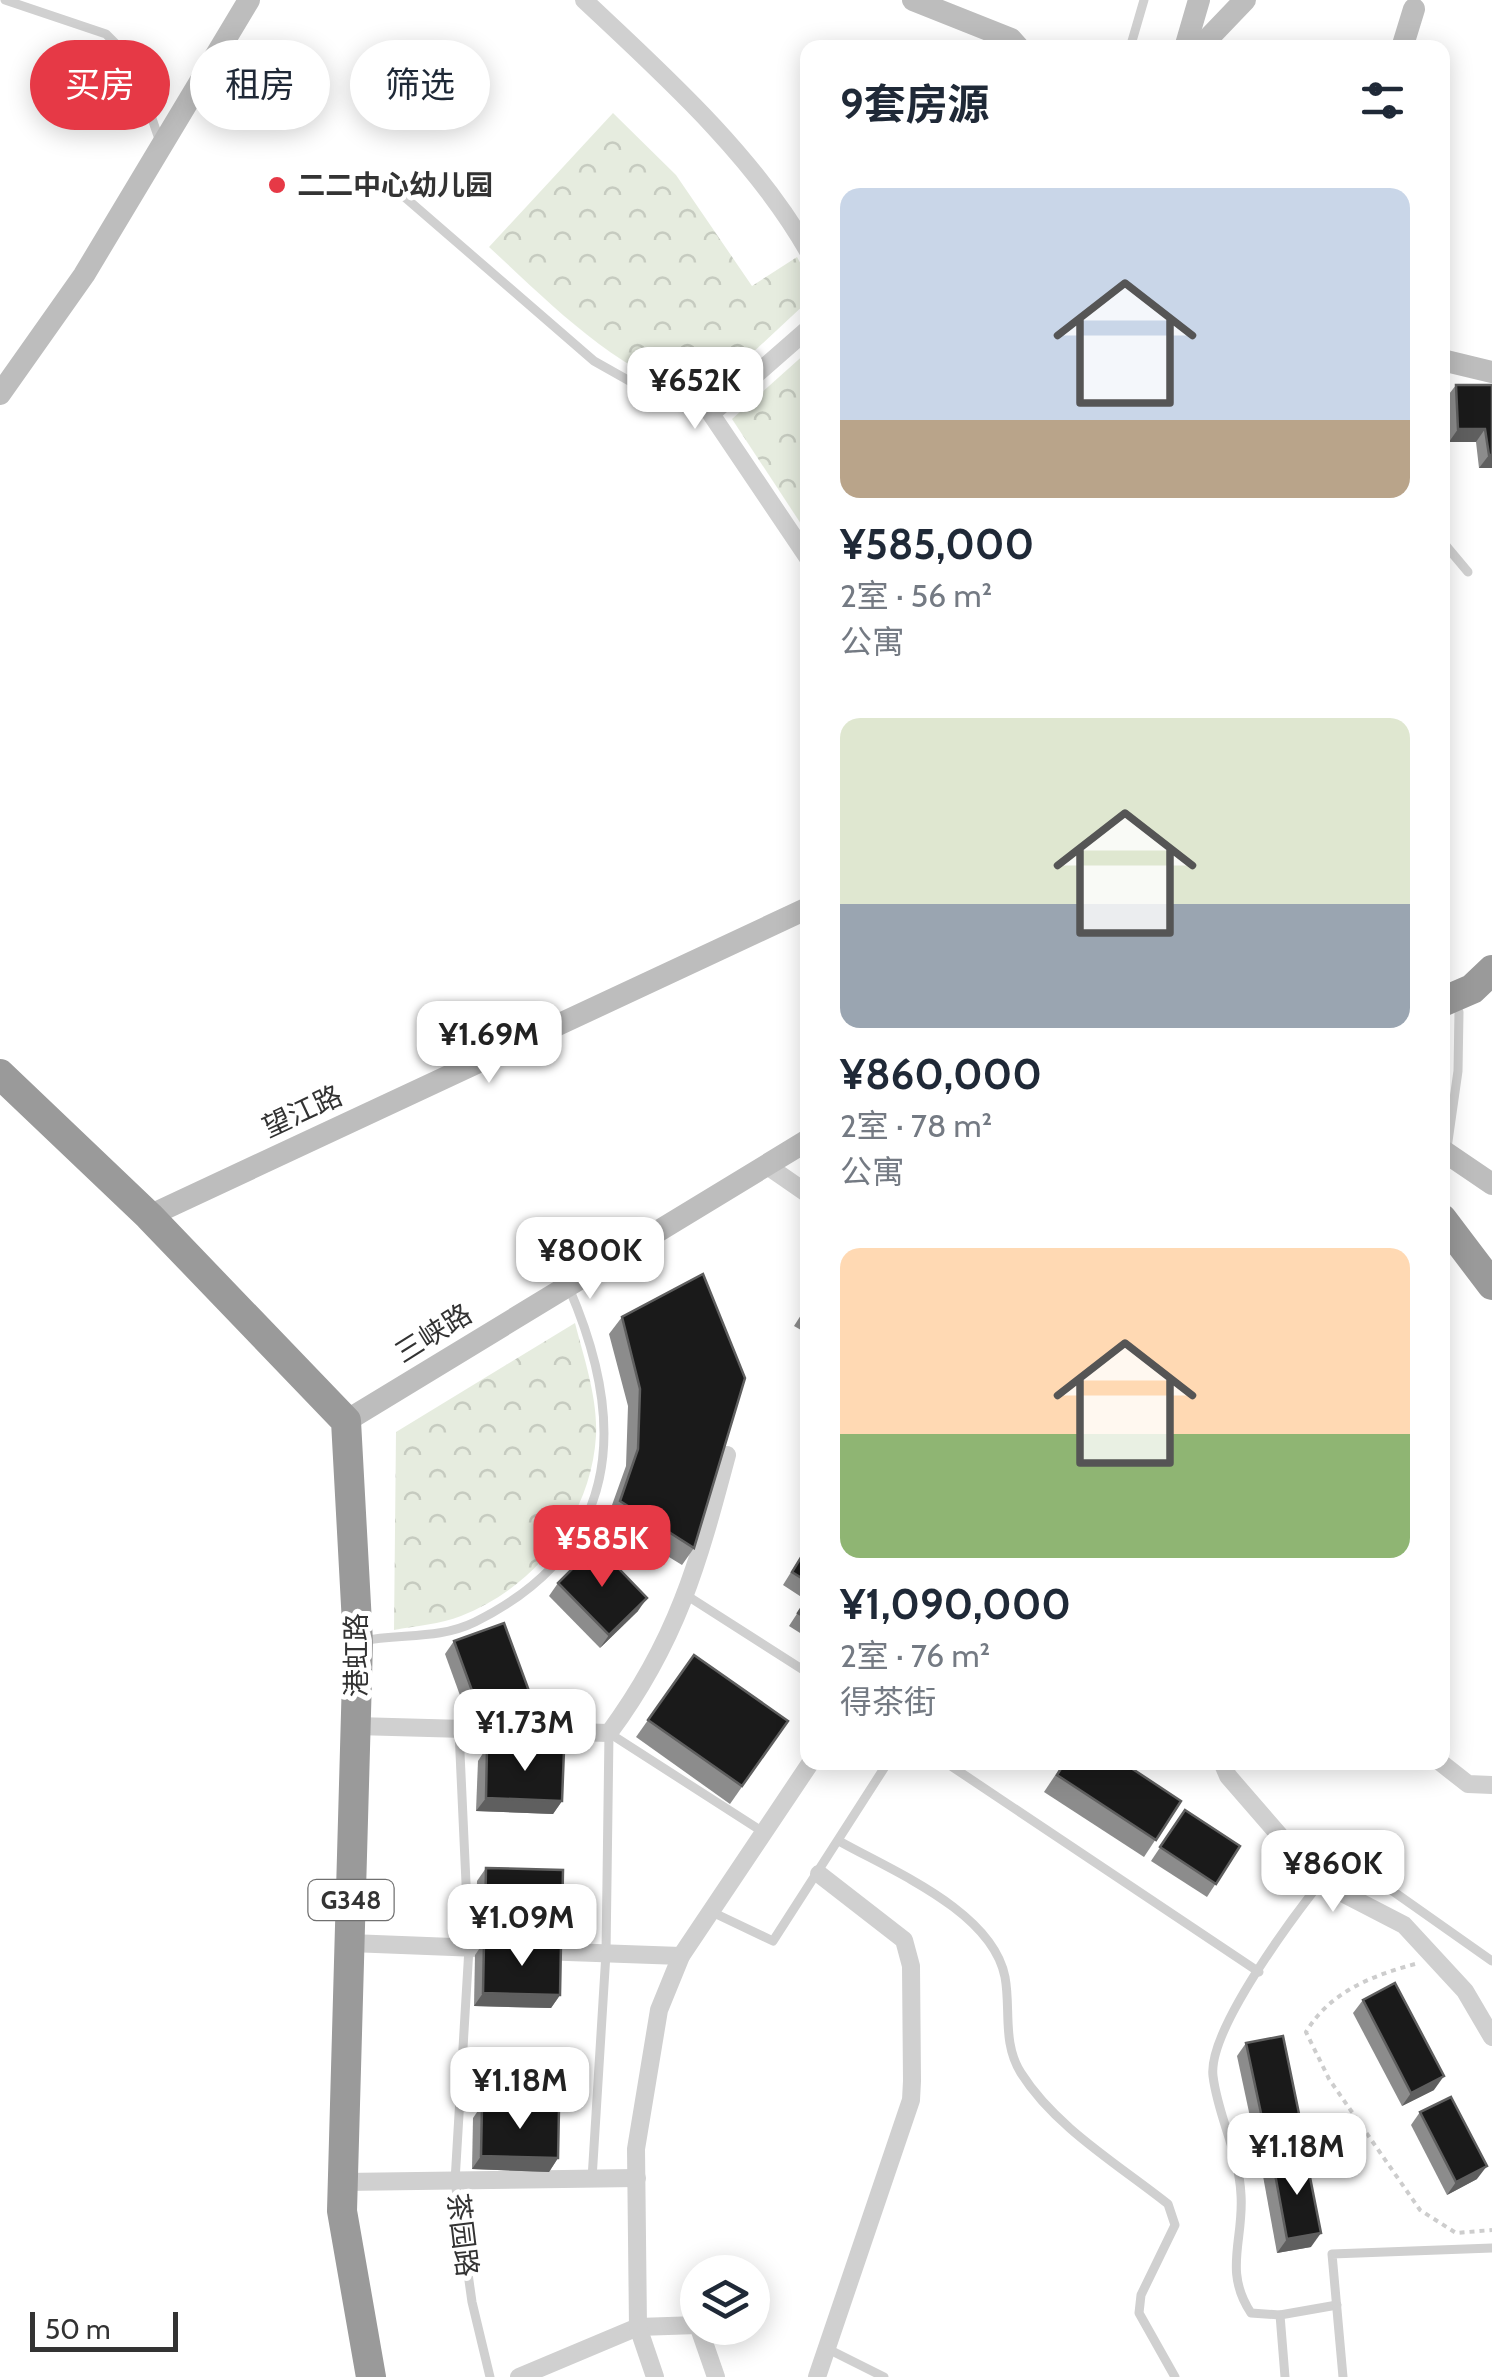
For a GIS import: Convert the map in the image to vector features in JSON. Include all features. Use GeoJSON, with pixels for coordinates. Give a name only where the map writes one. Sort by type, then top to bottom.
{"type":"FeatureCollection","features":[{"type":"Feature","properties":{"kind":"highway"},"geometry":{"type":"LineString","coordinates":[[1450,1007],[1492,970]]}},
{"type":"Feature","properties":{"kind":"highway"},"geometry":{"type":"LineString","coordinates":[[0,1074],[149,1216],[346,1421]]}},
{"type":"Feature","properties":{"kind":"highway"},"geometry":{"type":"LineString","coordinates":[[1450,1230],[1492,1285]]}},
{"type":"Feature","properties":{"kind":"highway","name":"港虹路"},"geometry":{"type":"LineString","coordinates":[[346,1421],[358,1642],[342,2211],[371,2377]]}},
{"type":"Feature","properties":{"kind":"main road"},"geometry":{"type":"LineString","coordinates":[[0,394],[84,275],[249,0]]}},
{"type":"Feature","properties":{"kind":"main road"},"geometry":{"type":"LineString","coordinates":[[913,0],[1012,40]]}},
{"type":"Feature","properties":{"kind":"main road"},"geometry":{"type":"LineString","coordinates":[[1188,40],[1200,0]]}},
{"type":"Feature","properties":{"kind":"main road"},"geometry":{"type":"LineString","coordinates":[[1208,40],[1246,0]]}},
{"type":"Feature","properties":{"kind":"main road"},"geometry":{"type":"LineString","coordinates":[[1404,40],[1414,9]]}},
{"type":"Feature","properties":{"kind":"main road"},"geometry":{"type":"LineString","coordinates":[[1450,362],[1492,372]]}},
{"type":"Feature","properties":{"kind":"main road","name":"望江路"},"geometry":{"type":"LineString","coordinates":[[149,1216],[800,912]]}},
{"type":"Feature","properties":{"kind":"main road","name":"三峡路"},"geometry":{"type":"LineString","coordinates":[[346,1421],[800,1145]]}},
{"type":"Feature","properties":{"kind":"main road"},"geometry":{"type":"LineString","coordinates":[[1450,1155],[1492,1184]]}},
{"type":"Feature","properties":{"kind":"street"},"geometry":{"type":"LineString","coordinates":[[584,0],[706,120],[782,206],[800,237]]}},
{"type":"Feature","properties":{"kind":"street"},"geometry":{"type":"LineString","coordinates":[[800,337],[712,414],[800,546]]}},
{"type":"Feature","properties":{"kind":"street"},"geometry":{"type":"LineString","coordinates":[[766,1165],[800,1188]]}},
{"type":"Feature","properties":{"kind":"street"},"geometry":{"type":"LineString","coordinates":[[356,1726],[610,1733],[640,1692],[679,1619],[727,1456]]}},
{"type":"Feature","properties":{"kind":"street"},"geometry":{"type":"LineString","coordinates":[[655,2377],[638,2326],[636,2149],[659,2010],[681,1956],[806,1770]]}},
{"type":"Feature","properties":{"kind":"street"},"geometry":{"type":"LineString","coordinates":[[1225,1770],[1319,1881],[1404,1924],[1465,1991],[1492,2037]]}},
{"type":"Feature","properties":{"kind":"street"},"geometry":{"type":"LineString","coordinates":[[1450,1770],[1468,1784],[1492,1785]]}},
{"type":"Feature","properties":{"kind":"street"},"geometry":{"type":"LineString","coordinates":[[817,2377],[911,2100],[911,1966],[904,1940],[843,1888],[819,1874]]}},
{"type":"Feature","properties":{"kind":"street"},"geometry":{"type":"LineString","coordinates":[[350,1943],[681,1956]]}},
{"type":"Feature","properties":{"kind":"street"},"geometry":{"type":"LineString","coordinates":[[343,2182],[637,2178]]}},
{"type":"Feature","properties":{"kind":"street"},"geometry":{"type":"LineString","coordinates":[[519,2377],[638,2326],[680,2326]]}},
{"type":"Feature","properties":{"kind":"street"},"geometry":{"type":"LineString","coordinates":[[705,2345],[716,2377]]}},
{"type":"Feature","properties":{"kind":"lane"},"geometry":{"type":"LineString","coordinates":[[5,0],[106,34],[132,60],[161,146]]}},
{"type":"Feature","properties":{"kind":"lane"},"geometry":{"type":"LineString","coordinates":[[1132,40],[1144,0]]}},
{"type":"Feature","properties":{"kind":"lane"},"geometry":{"type":"LineString","coordinates":[[393,187],[594,361],[672,404],[712,414]]}},
{"type":"Feature","properties":{"kind":"lane"},"geometry":{"type":"LineString","coordinates":[[1450,551],[1468,572]]}},
{"type":"Feature","properties":{"kind":"lane"},"geometry":{"type":"LineString","coordinates":[[1450,1007],[1458,1070],[1450,1116]]}},
{"type":"Feature","properties":{"kind":"lane"},"geometry":{"type":"LineString","coordinates":[[358,1642],[427,1638],[474,1623],[531,1586],[570,1546],[594,1503],[606,1447],[604,1391],[590,1338],[568,1286]]}},
{"type":"Feature","properties":{"kind":"lane"},"geometry":{"type":"LineString","coordinates":[[686,1595],[800,1667]]}},
{"type":"Feature","properties":{"kind":"lane","name":"茶园路"},"geometry":{"type":"LineString","coordinates":[[459,1731],[469,1948],[456,2181],[472,2302],[490,2377]]}},
{"type":"Feature","properties":{"kind":"lane"},"geometry":{"type":"LineString","coordinates":[[610,1733],[765,1833]]}},
{"type":"Feature","properties":{"kind":"lane"},"geometry":{"type":"LineString","coordinates":[[592,2179],[606,1953],[610,1733]]}},
{"type":"Feature","properties":{"kind":"lane"},"geometry":{"type":"LineString","coordinates":[[712,1912],[772,1940],[819,1874],[883,1770]]}},
{"type":"Feature","properties":{"kind":"lane"},"geometry":{"type":"LineString","coordinates":[[957,1770],[1259,1972]]}},
{"type":"Feature","properties":{"kind":"lane"},"geometry":{"type":"LineString","coordinates":[[840,1840],[972,1919],[990,1942],[1005,1976],[1010,2048],[1019,2070],[1058,2115],[1168,2204],[1175,2225],[1141,2296],[1139,2314],[1175,2377]]}},
{"type":"Feature","properties":{"kind":"lane"},"geometry":{"type":"LineString","coordinates":[[1336,2305],[1280,2315],[1251,2314],[1238,2294],[1241,2180],[1212,2072],[1220,2032],[1319,1881],[1349,1848],[1377,1880],[1492,1961]]}},
{"type":"Feature","properties":{"kind":"lane"},"geometry":{"type":"LineString","coordinates":[[1342,2377],[1332,2254],[1492,2248]]}},
{"type":"Feature","properties":{"kind":"lane"},"geometry":{"type":"LineString","coordinates":[[1280,2315],[1285,2377]]}},
{"type":"Feature","properties":{"kind":"lane"},"geometry":{"type":"LineString","coordinates":[[828,2349],[884,2377]]}},
{"type":"Feature","properties":{"kind":"path"},"geometry":{"type":"LineString","coordinates":[[1434,1958],[1351,1988],[1322,2006],[1306,2032],[1329,2079],[1420,2210],[1456,2233],[1492,2230]]}},
{"type":"Feature","properties":{"kind":"green space"},"geometry":{"type":"Polygon","coordinates":[[[613,113],[676,175],[752,286],[797,257],[800,309],[704,398],[643,373],[615,355],[562,314],[489,247],[613,113]]]}},
{"type":"Feature","properties":{"kind":"green space"},"geometry":{"type":"Polygon","coordinates":[[[800,358],[800,522],[732,419],[800,358]]]}},
{"type":"Feature","properties":{"kind":"green space"},"geometry":{"type":"Polygon","coordinates":[[[575,1323],[593,1393],[596,1436],[592,1466],[571,1521],[535,1568],[488,1603],[453,1619],[394,1630],[396,1432],[575,1323]]]}},
{"type":"Feature","properties":{"kind":"building"},"geometry":{"type":"Polygon","coordinates":[[[1456,385],[1492,385],[1492,455],[1485,429],[1458,429],[1456,385]]]}},
{"type":"Feature","properties":{"kind":"building"},"geometry":{"type":"Polygon","coordinates":[[[703,1274],[745,1378],[694,1548],[620,1501],[638,1449],[640,1389],[622,1317],[703,1274]]]}},
{"type":"Feature","properties":{"kind":"building"},"geometry":{"type":"Polygon","coordinates":[[[596,1545],[647,1598],[609,1635],[558,1583],[596,1545]]]}},
{"type":"Feature","properties":{"kind":"building"},"geometry":{"type":"Polygon","coordinates":[[[800,1559],[800,1577],[792,1572],[800,1559]]]}},
{"type":"Feature","properties":{"kind":"building"},"geometry":{"type":"Polygon","coordinates":[[[504,1623],[529,1691],[479,1710],[454,1641],[504,1623]]]}},
{"type":"Feature","properties":{"kind":"building"},"geometry":{"type":"Polygon","coordinates":[[[694,1655],[788,1721],[742,1786],[648,1720],[694,1655]]]}},
{"type":"Feature","properties":{"kind":"building"},"geometry":{"type":"Polygon","coordinates":[[[487,1747],[564,1750],[562,1801],[486,1798],[487,1747]]]}},
{"type":"Feature","properties":{"kind":"building"},"geometry":{"type":"Polygon","coordinates":[[[1060,1770],[1134,1770],[1181,1801],[1156,1840],[1057,1775],[1060,1770]]]}},
{"type":"Feature","properties":{"kind":"building"},"geometry":{"type":"Polygon","coordinates":[[[1185,1810],[1240,1846],[1216,1884],[1160,1847],[1185,1810]]]}},
{"type":"Feature","properties":{"kind":"building"},"geometry":{"type":"Polygon","coordinates":[[[486,1868],[563,1870],[562,1921],[485,1919],[486,1868]]]}},
{"type":"Feature","properties":{"kind":"building"},"geometry":{"type":"Polygon","coordinates":[[[484,1942],[561,1944],[560,1995],[483,1993],[484,1942]]]}},
{"type":"Feature","properties":{"kind":"building"},"geometry":{"type":"Polygon","coordinates":[[[1395,1983],[1444,2076],[1411,2093],[1363,2000],[1395,1983]]]}},
{"type":"Feature","properties":{"kind":"building"},"geometry":{"type":"Polygon","coordinates":[[[1283,2036],[1304,2138],[1268,2146],[1246,2043],[1283,2036]]]}},
{"type":"Feature","properties":{"kind":"building"},"geometry":{"type":"Polygon","coordinates":[[[1451,2097],[1487,2166],[1456,2182],[1420,2112],[1451,2097]]]}},
{"type":"Feature","properties":{"kind":"building"},"geometry":{"type":"Polygon","coordinates":[[[482,2105],[559,2108],[558,2158],[481,2156],[482,2105]]]}},
{"type":"Feature","properties":{"kind":"building"},"geometry":{"type":"Polygon","coordinates":[[[1306,2157],[1321,2233],[1287,2239],[1273,2163],[1306,2157]]]}},
{"type":"Feature","properties":{"kind":"place","name":"二二中心幼儿园"},"geometry":{"type":"Point","coordinates":[277,185]}}]}
